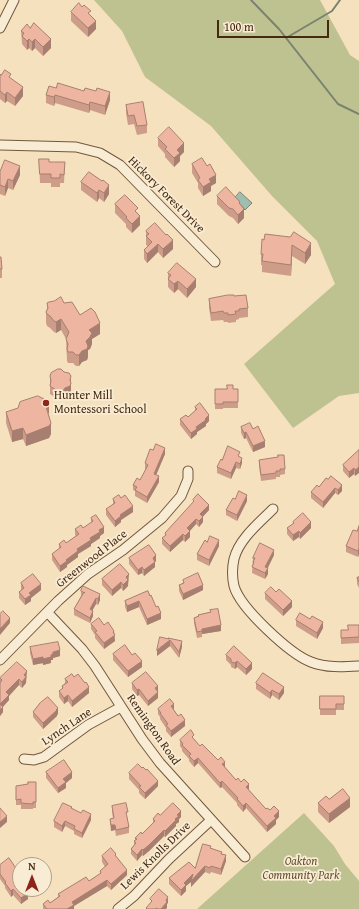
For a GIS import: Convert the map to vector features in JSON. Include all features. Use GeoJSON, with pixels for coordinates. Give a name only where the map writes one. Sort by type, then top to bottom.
{"type":"FeatureCollection","features":[{"type":"Feature","properties":{"kind":"street"},"geometry":{"type":"LineString","coordinates":[[0,28],[14,0]]}},
{"type":"Feature","properties":{"kind":"street","name":"Hickory Forest Drive"},"geometry":{"type":"LineString","coordinates":[[0,146],[76,147],[88,149],[109,158],[126,171],[215,262]]}},
{"type":"Feature","properties":{"kind":"street","name":"Greenwood Place"},"geometry":{"type":"LineString","coordinates":[[0,660],[58,601],[88,574],[123,550],[162,518],[181,496],[188,479],[188,472]]}},
{"type":"Feature","properties":{"kind":"street"},"geometry":{"type":"LineString","coordinates":[[272,509],[255,527],[238,549],[232,567],[232,577],[237,594],[248,611],[288,648],[299,656],[322,666],[359,666]]}},
{"type":"Feature","properties":{"kind":"street","name":"Remington Road"},"geometry":{"type":"LineString","coordinates":[[48,612],[82,649],[95,666],[142,739],[160,763],[245,857]]}},
{"type":"Feature","properties":{"kind":"street","name":"Lynch Lane"},"geometry":{"type":"LineString","coordinates":[[24,759],[34,760],[44,757],[88,725],[121,707]]}},
{"type":"Feature","properties":{"kind":"street","name":"Lewis Knolls Drive"},"geometry":{"type":"LineString","coordinates":[[118,909],[134,896],[211,820]]}},
{"type":"Feature","properties":{"kind":"green space"},"geometry":{"type":"Polygon","coordinates":[[[94,0],[320,0],[350,55],[359,61],[359,393],[339,396],[293,428],[244,364],[335,284],[317,241],[272,196],[211,126],[145,77],[122,31],[94,0]]]}},
{"type":"Feature","properties":{"kind":"green space","name":"Oakton Community Park"},"geometry":{"type":"Polygon","coordinates":[[[304,813],[334,846],[345,864],[359,881],[359,909],[197,909],[304,813]]]}},
{"type":"Feature","properties":{"kind":"shaded area"},"geometry":{"type":"Polygon","coordinates":[[[240,192],[252,203],[245,210],[235,198],[240,192]]]}},
{"type":"Feature","properties":{"kind":"building"},"geometry":{"type":"Polygon","coordinates":[[[79,3],[82,7],[84,5],[91,11],[88,13],[96,21],[88,28],[71,12],[79,3]]]}},
{"type":"Feature","properties":{"kind":"building"},"geometry":{"type":"Polygon","coordinates":[[[34,23],[51,39],[43,47],[35,39],[32,42],[29,39],[27,41],[22,36],[24,33],[21,31],[27,24],[30,28],[34,23]]]}},
{"type":"Feature","properties":{"kind":"building"},"geometry":{"type":"Polygon","coordinates":[[[5,70],[11,74],[9,77],[23,87],[15,98],[7,92],[5,95],[0,91],[0,74],[1,75],[5,70]]]}},
{"type":"Feature","properties":{"kind":"building"},"geometry":{"type":"Polygon","coordinates":[[[58,83],[84,91],[85,88],[96,91],[97,88],[110,92],[105,106],[90,102],[89,105],[55,95],[54,97],[46,95],[49,86],[56,88],[58,83]]]}},
{"type":"Feature","properties":{"kind":"building"},"geometry":{"type":"Polygon","coordinates":[[[143,102],[147,125],[137,126],[134,115],[128,116],[126,105],[143,102]]]}},
{"type":"Feature","properties":{"kind":"building"},"geometry":{"type":"Polygon","coordinates":[[[169,127],[184,143],[177,150],[180,153],[174,158],[165,149],[167,147],[158,138],[169,127]]]}},
{"type":"Feature","properties":{"kind":"building"},"geometry":{"type":"Polygon","coordinates":[[[202,158],[207,166],[210,164],[216,175],[209,179],[211,182],[203,187],[198,180],[200,178],[192,164],[202,158]]]}},
{"type":"Feature","properties":{"kind":"building"},"geometry":{"type":"Polygon","coordinates":[[[39,159],[49,159],[49,162],[65,162],[64,175],[60,174],[60,178],[51,178],[51,174],[40,174],[39,159]]]}},
{"type":"Feature","properties":{"kind":"building"},"geometry":{"type":"Polygon","coordinates":[[[5,160],[20,166],[13,181],[8,179],[5,187],[0,185],[0,172],[5,160]]]}},
{"type":"Feature","properties":{"kind":"building"},"geometry":{"type":"Polygon","coordinates":[[[89,172],[109,185],[104,193],[99,190],[97,193],[81,182],[89,172]]]}},
{"type":"Feature","properties":{"kind":"building"},"geometry":{"type":"Polygon","coordinates":[[[226,187],[240,202],[239,203],[244,209],[238,215],[217,196],[226,187]]]}},
{"type":"Feature","properties":{"kind":"building"},"geometry":{"type":"Polygon","coordinates":[[[125,195],[138,208],[135,211],[140,216],[132,224],[115,204],[125,195]]]}},
{"type":"Feature","properties":{"kind":"building"},"geometry":{"type":"Polygon","coordinates":[[[155,223],[173,240],[163,249],[158,244],[147,254],[144,250],[152,242],[146,236],[149,234],[146,231],[155,223]]]}},
{"type":"Feature","properties":{"kind":"building"},"geometry":{"type":"Polygon","coordinates":[[[294,232],[311,243],[305,253],[292,245],[291,265],[262,261],[262,239],[264,240],[265,234],[290,237],[294,232]]]}},
{"type":"Feature","properties":{"kind":"building"},"geometry":{"type":"Polygon","coordinates":[[[1,257],[2,269],[0,269],[1,257]]]}},
{"type":"Feature","properties":{"kind":"building"},"geometry":{"type":"Polygon","coordinates":[[[177,263],[196,279],[187,289],[178,281],[174,284],[168,279],[171,275],[168,273],[177,263]]]}},
{"type":"Feature","properties":{"kind":"building"},"geometry":{"type":"Polygon","coordinates":[[[228,295],[246,295],[248,308],[235,311],[236,314],[228,315],[228,313],[224,313],[223,311],[211,313],[209,299],[228,295]]]}},
{"type":"Feature","properties":{"kind":"building"},"geometry":{"type":"Polygon","coordinates":[[[61,297],[64,303],[72,302],[80,315],[91,308],[95,312],[100,323],[89,330],[92,333],[86,341],[88,346],[87,349],[82,351],[79,355],[76,355],[73,352],[68,352],[68,344],[66,339],[69,332],[61,319],[56,322],[46,312],[48,308],[47,303],[61,297]]]}},
{"type":"Feature","properties":{"kind":"building"},"geometry":{"type":"Polygon","coordinates":[[[58,369],[69,373],[71,376],[70,386],[65,388],[62,392],[59,392],[50,386],[51,373],[58,369]]]}},
{"type":"Feature","properties":{"kind":"building"},"geometry":{"type":"Polygon","coordinates":[[[227,385],[233,385],[233,389],[238,389],[238,402],[223,402],[223,404],[215,404],[215,389],[227,389],[227,385]]]}},
{"type":"Feature","properties":{"kind":"building"},"geometry":{"type":"Polygon","coordinates":[[[38,396],[48,401],[49,404],[46,407],[51,423],[49,426],[26,435],[23,428],[12,431],[6,412],[18,408],[20,402],[38,396]]]}},
{"type":"Feature","properties":{"kind":"building"},"geometry":{"type":"Polygon","coordinates":[[[200,403],[209,415],[205,419],[206,420],[196,427],[197,429],[191,433],[180,419],[186,415],[188,417],[197,409],[195,407],[200,403]]]}},
{"type":"Feature","properties":{"kind":"building"},"geometry":{"type":"Polygon","coordinates":[[[250,423],[253,429],[258,426],[265,441],[253,446],[246,432],[244,433],[241,427],[250,423]]]}},
{"type":"Feature","properties":{"kind":"building"},"geometry":{"type":"Polygon","coordinates":[[[156,444],[165,448],[154,474],[159,476],[147,497],[135,490],[137,487],[133,485],[137,478],[140,480],[148,465],[145,463],[150,449],[153,450],[156,444]]]}},
{"type":"Feature","properties":{"kind":"building"},"geometry":{"type":"Polygon","coordinates":[[[228,446],[240,452],[238,456],[242,458],[240,464],[236,462],[231,473],[217,467],[228,446]]]}},
{"type":"Feature","properties":{"kind":"building"},"geometry":{"type":"Polygon","coordinates":[[[359,450],[359,467],[355,470],[354,468],[349,472],[343,465],[359,450]]]}},
{"type":"Feature","properties":{"kind":"building"},"geometry":{"type":"Polygon","coordinates":[[[278,455],[284,455],[285,469],[280,469],[280,471],[276,471],[276,473],[261,475],[259,460],[278,457],[278,455]]]}},
{"type":"Feature","properties":{"kind":"building"},"geometry":{"type":"Polygon","coordinates":[[[331,476],[342,485],[338,490],[335,488],[323,502],[311,492],[317,485],[319,487],[326,478],[328,479],[331,476]]]}},
{"type":"Feature","properties":{"kind":"building"},"geometry":{"type":"Polygon","coordinates":[[[239,491],[247,495],[237,515],[226,510],[233,498],[235,499],[239,491]]]}},
{"type":"Feature","properties":{"kind":"building"},"geometry":{"type":"Polygon","coordinates":[[[198,494],[209,505],[200,514],[203,517],[199,521],[196,519],[187,528],[190,531],[185,536],[183,534],[170,546],[162,538],[194,501],[193,500],[198,494]]]}},
{"type":"Feature","properties":{"kind":"building"},"geometry":{"type":"Polygon","coordinates":[[[119,495],[121,498],[125,495],[133,506],[120,515],[121,516],[115,521],[106,509],[115,503],[113,499],[119,495]]]}},
{"type":"Feature","properties":{"kind":"building"},"geometry":{"type":"Polygon","coordinates":[[[303,513],[311,522],[300,533],[299,531],[293,535],[287,528],[303,513]]]}},
{"type":"Feature","properties":{"kind":"building"},"geometry":{"type":"Polygon","coordinates":[[[96,515],[104,527],[99,530],[100,532],[90,538],[91,540],[77,549],[78,551],[60,566],[52,554],[61,547],[59,544],[64,540],[66,543],[79,534],[75,529],[81,525],[83,528],[93,521],[91,518],[96,515]]]}},
{"type":"Feature","properties":{"kind":"building"},"geometry":{"type":"Polygon","coordinates":[[[359,526],[358,551],[346,546],[353,530],[357,531],[359,526]]]}},
{"type":"Feature","properties":{"kind":"building"},"geometry":{"type":"Polygon","coordinates":[[[210,536],[219,540],[209,560],[197,554],[205,540],[207,542],[210,536]]]}},
{"type":"Feature","properties":{"kind":"building"},"geometry":{"type":"Polygon","coordinates":[[[260,543],[274,550],[265,567],[268,568],[265,573],[252,567],[255,558],[253,558],[260,543]]]}},
{"type":"Feature","properties":{"kind":"building"},"geometry":{"type":"Polygon","coordinates":[[[149,545],[156,555],[153,558],[155,562],[144,570],[142,567],[138,570],[129,558],[149,545]]]}},
{"type":"Feature","properties":{"kind":"building"},"geometry":{"type":"Polygon","coordinates":[[[120,564],[129,574],[126,577],[128,580],[123,585],[121,582],[112,590],[102,579],[120,564]]]}},
{"type":"Feature","properties":{"kind":"building"},"geometry":{"type":"Polygon","coordinates":[[[198,573],[203,585],[183,594],[179,585],[184,583],[183,580],[198,573]]]}},
{"type":"Feature","properties":{"kind":"building"},"geometry":{"type":"Polygon","coordinates":[[[33,574],[41,584],[29,593],[31,595],[25,599],[19,592],[24,588],[21,583],[33,574]]]}},
{"type":"Feature","properties":{"kind":"building"},"geometry":{"type":"Polygon","coordinates":[[[83,586],[100,594],[90,609],[93,611],[90,618],[74,609],[84,592],[81,591],[83,586]]]}},
{"type":"Feature","properties":{"kind":"building"},"geometry":{"type":"Polygon","coordinates":[[[271,587],[276,592],[279,589],[292,601],[283,610],[265,593],[271,587]]]}},
{"type":"Feature","properties":{"kind":"building"},"geometry":{"type":"Polygon","coordinates":[[[148,591],[156,607],[158,606],[161,613],[147,619],[139,601],[127,606],[125,601],[148,591]]]}},
{"type":"Feature","properties":{"kind":"building"},"geometry":{"type":"Polygon","coordinates":[[[218,609],[221,625],[202,629],[202,631],[197,632],[194,618],[199,616],[198,615],[211,612],[210,610],[218,609]]]}},
{"type":"Feature","properties":{"kind":"building"},"geometry":{"type":"Polygon","coordinates":[[[3,611],[10,618],[0,629],[0,614],[3,611]]]}},
{"type":"Feature","properties":{"kind":"building"},"geometry":{"type":"Polygon","coordinates":[[[300,613],[310,619],[312,616],[323,622],[317,633],[296,620],[300,613]]]}},
{"type":"Feature","properties":{"kind":"building"},"geometry":{"type":"Polygon","coordinates":[[[99,618],[104,625],[108,622],[115,635],[104,643],[95,632],[97,631],[91,624],[99,618]]]}},
{"type":"Feature","properties":{"kind":"building"},"geometry":{"type":"Polygon","coordinates":[[[348,625],[359,625],[359,637],[341,638],[341,630],[348,630],[348,625]]]}},
{"type":"Feature","properties":{"kind":"building"},"geometry":{"type":"Polygon","coordinates":[[[160,637],[182,641],[179,652],[170,640],[157,650],[160,637]]]}},
{"type":"Feature","properties":{"kind":"building"},"geometry":{"type":"Polygon","coordinates":[[[58,642],[60,650],[53,652],[51,657],[33,659],[30,647],[58,642]]]}},
{"type":"Feature","properties":{"kind":"building"},"geometry":{"type":"Polygon","coordinates":[[[125,645],[132,655],[135,653],[142,661],[128,671],[113,654],[125,645]]]}},
{"type":"Feature","properties":{"kind":"building"},"geometry":{"type":"Polygon","coordinates":[[[234,646],[252,663],[246,669],[237,661],[235,663],[231,662],[231,659],[226,655],[234,646]]]}},
{"type":"Feature","properties":{"kind":"building"},"geometry":{"type":"Polygon","coordinates":[[[17,662],[27,671],[24,675],[26,677],[22,682],[19,679],[6,692],[9,695],[0,704],[0,683],[2,680],[0,678],[17,662]]]}},
{"type":"Feature","properties":{"kind":"building"},"geometry":{"type":"Polygon","coordinates":[[[146,672],[158,686],[155,688],[158,692],[148,701],[139,689],[137,690],[132,683],[146,672]]]}},
{"type":"Feature","properties":{"kind":"building"},"geometry":{"type":"Polygon","coordinates":[[[263,673],[284,687],[279,694],[272,690],[270,693],[256,683],[263,673]]]}},
{"type":"Feature","properties":{"kind":"building"},"geometry":{"type":"Polygon","coordinates":[[[72,674],[74,677],[78,674],[89,687],[72,701],[68,695],[64,698],[59,691],[63,688],[62,686],[68,682],[65,679],[72,674]]]}},
{"type":"Feature","properties":{"kind":"building"},"geometry":{"type":"Polygon","coordinates":[[[320,696],[344,696],[344,704],[336,704],[336,709],[320,709],[320,696]]]}},
{"type":"Feature","properties":{"kind":"building"},"geometry":{"type":"Polygon","coordinates":[[[48,697],[58,708],[43,723],[33,712],[40,703],[48,697]]]}},
{"type":"Feature","properties":{"kind":"building"},"geometry":{"type":"Polygon","coordinates":[[[170,699],[174,704],[171,706],[178,716],[181,714],[185,720],[171,731],[166,725],[168,724],[158,709],[170,699]]]}},
{"type":"Feature","properties":{"kind":"building"},"geometry":{"type":"Polygon","coordinates":[[[191,730],[194,735],[192,737],[200,746],[202,744],[218,760],[221,757],[225,762],[222,764],[236,780],[238,778],[241,782],[244,779],[249,784],[246,787],[266,809],[267,808],[270,810],[274,806],[279,811],[274,816],[276,818],[267,826],[246,803],[243,806],[237,799],[238,798],[222,781],[220,783],[198,758],[194,761],[189,756],[191,754],[182,745],[183,744],[180,740],[191,730]]]}},
{"type":"Feature","properties":{"kind":"building"},"geometry":{"type":"Polygon","coordinates":[[[64,760],[72,772],[63,779],[66,782],[58,788],[46,772],[64,760]]]}},
{"type":"Feature","properties":{"kind":"building"},"geometry":{"type":"Polygon","coordinates":[[[138,764],[142,768],[147,769],[158,781],[145,793],[139,787],[141,786],[129,773],[138,764]]]}},
{"type":"Feature","properties":{"kind":"building"},"geometry":{"type":"Polygon","coordinates":[[[28,782],[36,782],[36,802],[33,802],[33,804],[21,803],[21,799],[16,800],[16,786],[28,784],[28,782]]]}},
{"type":"Feature","properties":{"kind":"building"},"geometry":{"type":"Polygon","coordinates":[[[343,789],[350,798],[329,814],[318,803],[326,796],[329,799],[343,789]]]}},
{"type":"Feature","properties":{"kind":"building"},"geometry":{"type":"Polygon","coordinates":[[[63,803],[81,813],[83,810],[91,814],[82,833],[74,829],[75,826],[65,821],[62,826],[54,821],[63,803]]]}},
{"type":"Feature","properties":{"kind":"building"},"geometry":{"type":"Polygon","coordinates":[[[126,803],[129,827],[116,830],[115,825],[111,825],[110,819],[114,818],[112,806],[126,803]]]}},
{"type":"Feature","properties":{"kind":"building"},"geometry":{"type":"Polygon","coordinates":[[[173,803],[181,811],[177,815],[179,816],[165,831],[164,830],[137,855],[131,849],[136,843],[134,841],[137,839],[135,838],[141,832],[142,834],[155,821],[153,819],[158,813],[160,815],[173,803]]]}},
{"type":"Feature","properties":{"kind":"building"},"geometry":{"type":"Polygon","coordinates":[[[0,808],[7,816],[0,822],[0,808]]]}},
{"type":"Feature","properties":{"kind":"building"},"geometry":{"type":"Polygon","coordinates":[[[203,844],[211,846],[210,848],[226,855],[221,869],[205,866],[191,881],[193,874],[184,883],[186,885],[181,890],[169,878],[189,862],[195,868],[203,844]]]}},
{"type":"Feature","properties":{"kind":"building"},"geometry":{"type":"Polygon","coordinates":[[[111,848],[127,870],[111,884],[107,880],[72,902],[74,905],[67,909],[47,909],[43,904],[48,900],[50,903],[60,896],[58,894],[86,877],[89,881],[101,873],[100,871],[108,864],[102,856],[111,848]]]}},
{"type":"Feature","properties":{"kind":"building"},"geometry":{"type":"Polygon","coordinates":[[[9,858],[12,862],[11,891],[0,874],[0,865],[9,858]]]}},
{"type":"Feature","properties":{"kind":"building"},"geometry":{"type":"Polygon","coordinates":[[[159,889],[168,897],[166,900],[167,902],[161,909],[147,909],[146,908],[152,901],[150,899],[159,889]]]}},
{"type":"Feature","properties":{"kind":"waterway"},"geometry":{"type":"LineString","coordinates":[[251,0],[279,29],[338,104],[359,114]]}},
{"type":"Feature","properties":{"kind":"waterway"},"geometry":{"type":"LineString","coordinates":[[286,38],[332,11],[340,0]]}},
{"type":"Feature","properties":{"kind":"place","name":"Hunter Mill Montessori School"},"geometry":{"type":"Point","coordinates":[46,403]}}]}
